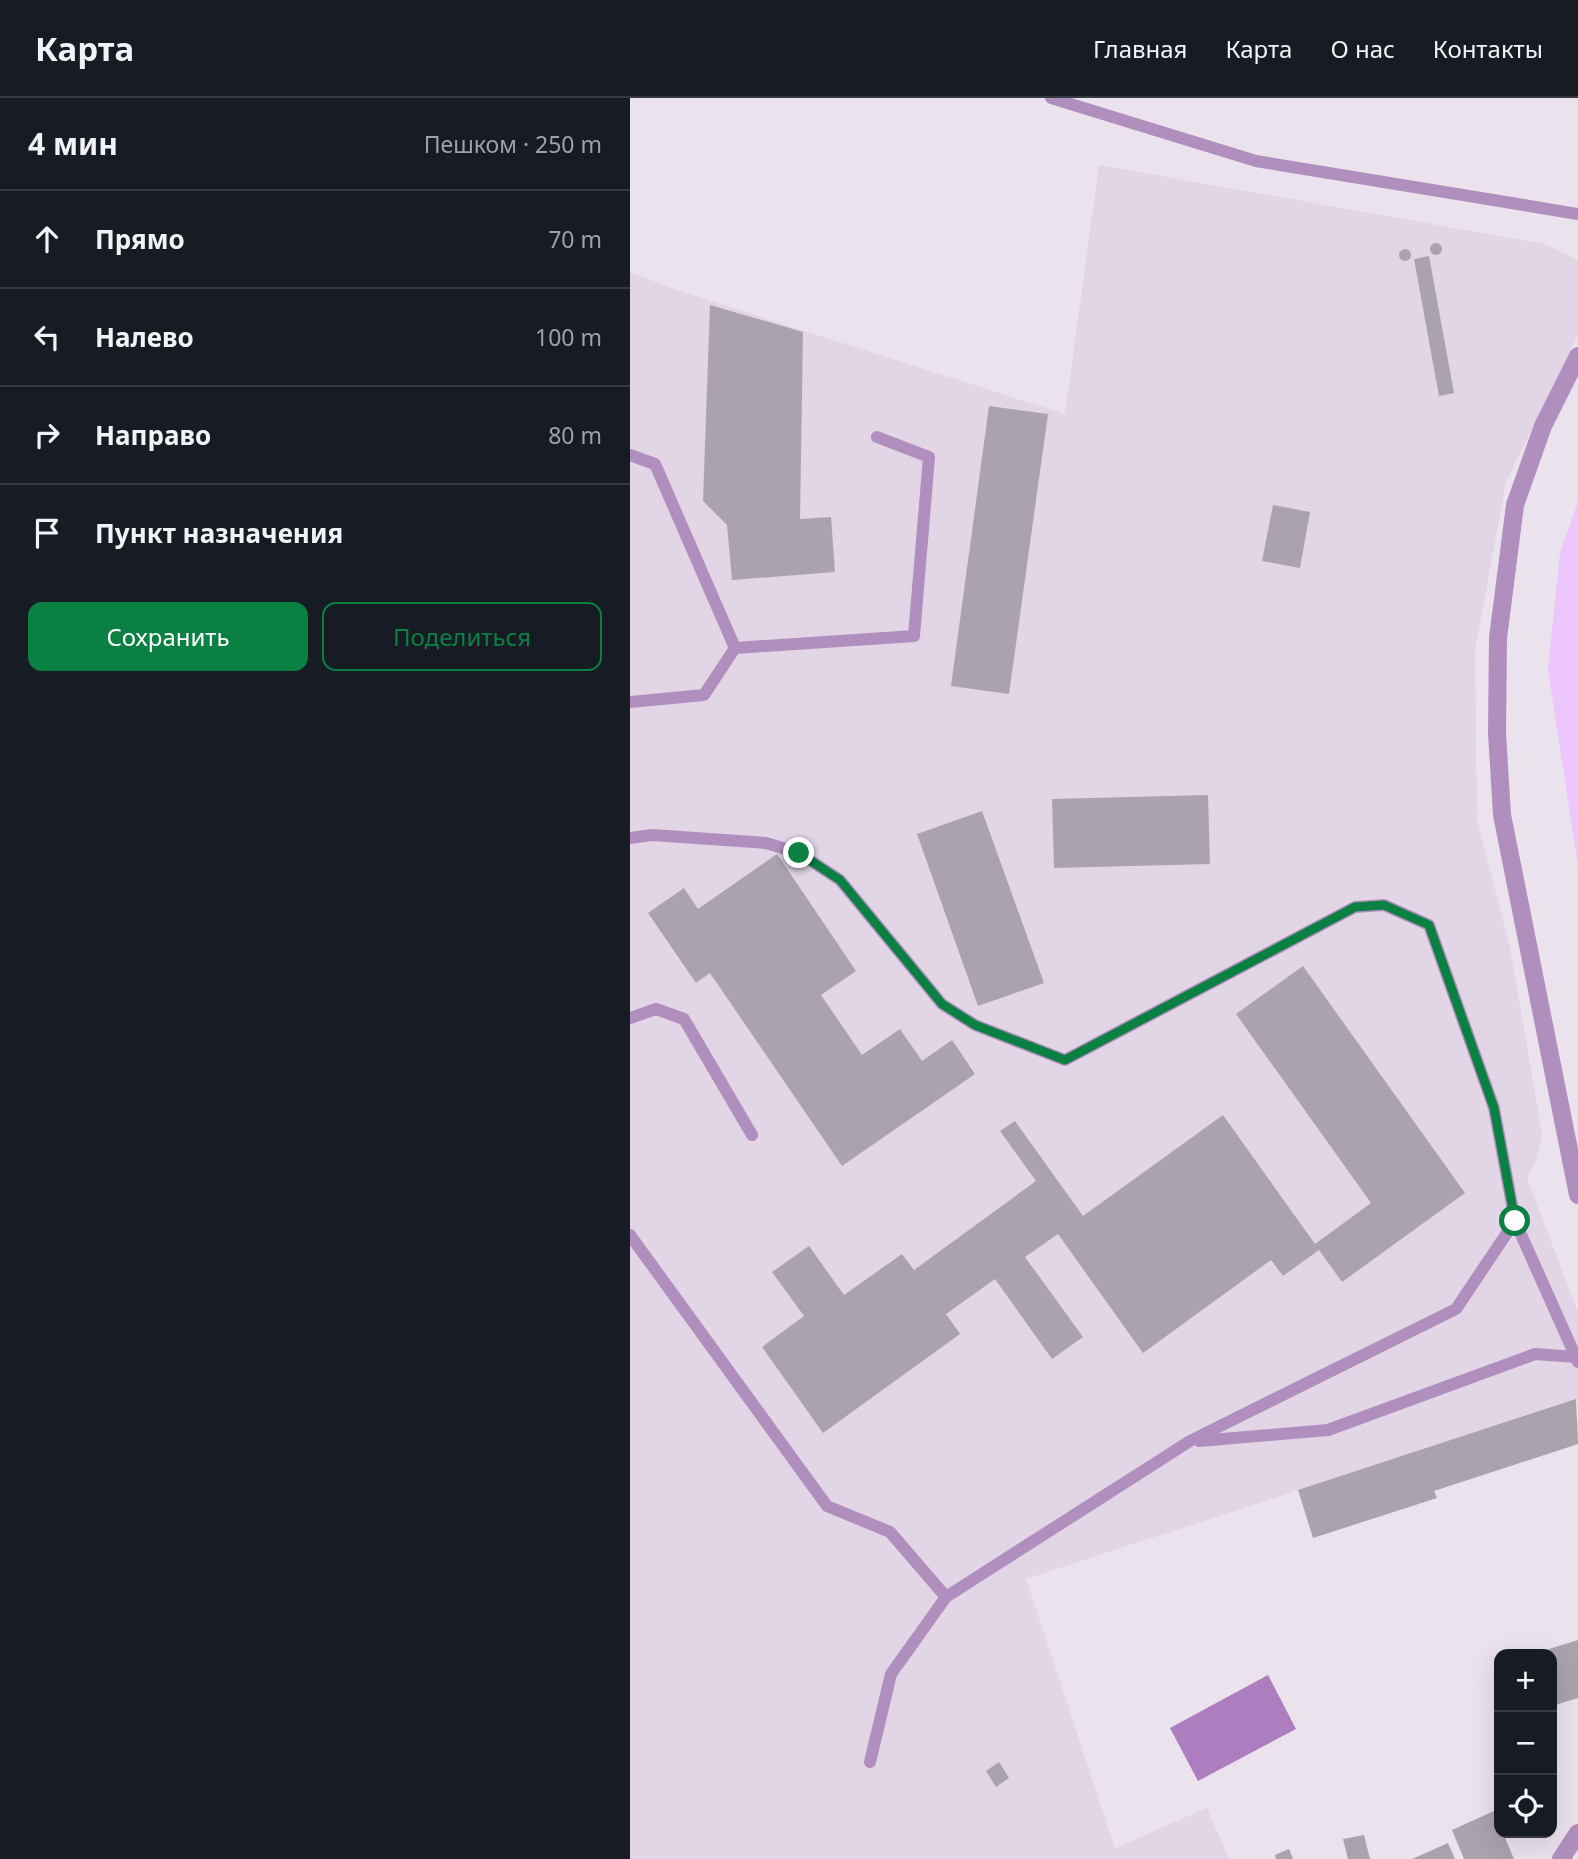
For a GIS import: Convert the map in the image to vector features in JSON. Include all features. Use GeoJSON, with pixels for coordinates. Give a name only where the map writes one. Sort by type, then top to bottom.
{"type":"FeatureCollection","features":[{"type":"Feature","properties":{"kind":"street"},"geometry":{"type":"LineString","coordinates":[[1578,356],[1543,426],[1515,505],[1498,638],[1497,733],[1502,815],[1578,1195]]}},
{"type":"Feature","properties":{"kind":"street"},"geometry":{"type":"LineString","coordinates":[[1561,1859],[1578,1833]]}},
{"type":"Feature","properties":{"kind":"lane"},"geometry":{"type":"LineString","coordinates":[[1051,98],[1256,161],[1578,214]]}},
{"type":"Feature","properties":{"kind":"lane"},"geometry":{"type":"LineString","coordinates":[[735,648],[914,636],[929,457],[877,437]]}},
{"type":"Feature","properties":{"kind":"lane"},"geometry":{"type":"LineString","coordinates":[[630,455],[655,464],[735,648]]}},
{"type":"Feature","properties":{"kind":"lane"},"geometry":{"type":"LineString","coordinates":[[630,702],[704,695],[735,648]]}},
{"type":"Feature","properties":{"kind":"lane"},"geometry":{"type":"LineString","coordinates":[[630,838],[652,835],[766,843],[799,853],[840,880],[942,1004],[975,1025],[1065,1060],[1355,907],[1384,905],[1429,925],[1494,1108],[1515,1221],[1577,1360]]}},
{"type":"Feature","properties":{"kind":"lane"},"geometry":{"type":"LineString","coordinates":[[630,1018],[656,1009],[684,1018],[752,1135]]}},
{"type":"Feature","properties":{"kind":"lane"},"geometry":{"type":"LineString","coordinates":[[870,1762],[891,1674],[946,1597],[1190,1441],[1456,1309],[1515,1221]]}},
{"type":"Feature","properties":{"kind":"lane"},"geometry":{"type":"LineString","coordinates":[[630,1236],[827,1506],[890,1532],[946,1597]]}},
{"type":"Feature","properties":{"kind":"lane"},"geometry":{"type":"LineString","coordinates":[[1190,1441],[1328,1430],[1535,1354],[1577,1360]]}},
{"type":"Feature","properties":{"kind":"shaded area"},"geometry":{"type":"Polygon","coordinates":[[[1099,165],[1545,244],[1578,260],[1578,335],[1506,482],[1475,650],[1477,820],[1510,948],[1542,1133],[1537,1158],[1527,1178],[1578,1312],[1578,1399],[1026,1579],[1115,1848],[1207,1808],[1229,1859],[630,1859],[630,272],[677,290],[1065,414],[1099,165]]]}},
{"type":"Feature","properties":{"kind":"shaded area"},"geometry":{"type":"Polygon","coordinates":[[[1578,502],[1578,866],[1548,670],[1560,552],[1578,502]]]}},
{"type":"Feature","properties":{"kind":"shaded area"},"geometry":{"type":"Polygon","coordinates":[[[1268,1675],[1296,1729],[1198,1781],[1170,1728],[1268,1675]]]}},
{"type":"Feature","properties":{"kind":"building"},"geometry":{"type":"Polygon","coordinates":[[[1436,243],[1442,249],[1436,255],[1430,249],[1436,243]]]}},
{"type":"Feature","properties":{"kind":"building"},"geometry":{"type":"Polygon","coordinates":[[[1405,249],[1411,255],[1405,261],[1399,255],[1405,249]]]}},
{"type":"Feature","properties":{"kind":"building"},"geometry":{"type":"Polygon","coordinates":[[[1429,256],[1454,393],[1439,396],[1414,259],[1429,256]]]}},
{"type":"Feature","properties":{"kind":"building"},"geometry":{"type":"Polygon","coordinates":[[[710,305],[803,332],[800,519],[831,517],[835,572],[732,580],[727,525],[703,501],[710,305]]]}},
{"type":"Feature","properties":{"kind":"building"},"geometry":{"type":"Polygon","coordinates":[[[989,406],[1048,414],[1009,694],[951,686],[989,406]]]}},
{"type":"Feature","properties":{"kind":"building"},"geometry":{"type":"Polygon","coordinates":[[[1273,505],[1310,512],[1300,568],[1262,561],[1273,505]]]}},
{"type":"Feature","properties":{"kind":"building"},"geometry":{"type":"Polygon","coordinates":[[[1208,795],[1210,864],[1054,868],[1052,799],[1208,795]]]}},
{"type":"Feature","properties":{"kind":"building"},"geometry":{"type":"Polygon","coordinates":[[[982,811],[1044,983],[978,1006],[917,834],[982,811]]]}},
{"type":"Feature","properties":{"kind":"building"},"geometry":{"type":"Polygon","coordinates":[[[777,854],[856,971],[821,995],[862,1055],[900,1029],[922,1061],[952,1040],[975,1074],[842,1166],[710,973],[696,983],[648,913],[684,888],[698,909],[777,854]]]}},
{"type":"Feature","properties":{"kind":"building"},"geometry":{"type":"Polygon","coordinates":[[[1303,966],[1465,1193],[1342,1282],[1319,1250],[1283,1276],[1271,1260],[1143,1353],[1058,1234],[1025,1257],[1083,1337],[1052,1359],[995,1279],[946,1314],[960,1334],[823,1433],[762,1347],[804,1316],[772,1272],[809,1246],[844,1295],[902,1254],[914,1270],[1036,1181],[1000,1131],[1015,1121],[1083,1216],[1223,1115],[1315,1244],[1371,1203],[1236,1014],[1303,966]]]}},
{"type":"Feature","properties":{"kind":"building"},"geometry":{"type":"Polygon","coordinates":[[[1576,1399],[1578,1444],[1434,1491],[1437,1498],[1313,1538],[1298,1490],[1576,1399]]]}},
{"type":"Feature","properties":{"kind":"building"},"geometry":{"type":"Polygon","coordinates":[[[1578,1640],[1578,1698],[1557,1704],[1557,1649],[1549,1649],[1578,1640]]]}},
{"type":"Feature","properties":{"kind":"building"},"geometry":{"type":"Polygon","coordinates":[[[999,1762],[1009,1778],[996,1787],[986,1771],[999,1762]]]}},
{"type":"Feature","properties":{"kind":"building"},"geometry":{"type":"Polygon","coordinates":[[[1494,1811],[1494,1838],[1505,1838],[1514,1859],[1464,1859],[1452,1830],[1494,1811]]]}},
{"type":"Feature","properties":{"kind":"building"},"geometry":{"type":"Polygon","coordinates":[[[1364,1835],[1370,1859],[1348,1859],[1343,1839],[1364,1835]]]}},
{"type":"Feature","properties":{"kind":"building"},"geometry":{"type":"Polygon","coordinates":[[[1448,1843],[1455,1859],[1412,1859],[1448,1843]]]}},
{"type":"Feature","properties":{"kind":"building"},"geometry":{"type":"Polygon","coordinates":[[[1289,1849],[1293,1859],[1276,1859],[1275,1855],[1289,1849]]]}},
{"type":"Feature","properties":{"kind":"route"},"geometry":{"type":"LineString","coordinates":[[799,853],[840,880],[942,1004],[975,1025],[1065,1060],[1355,907],[1384,905],[1429,925],[1494,1108],[1515,1221]]}}]}
